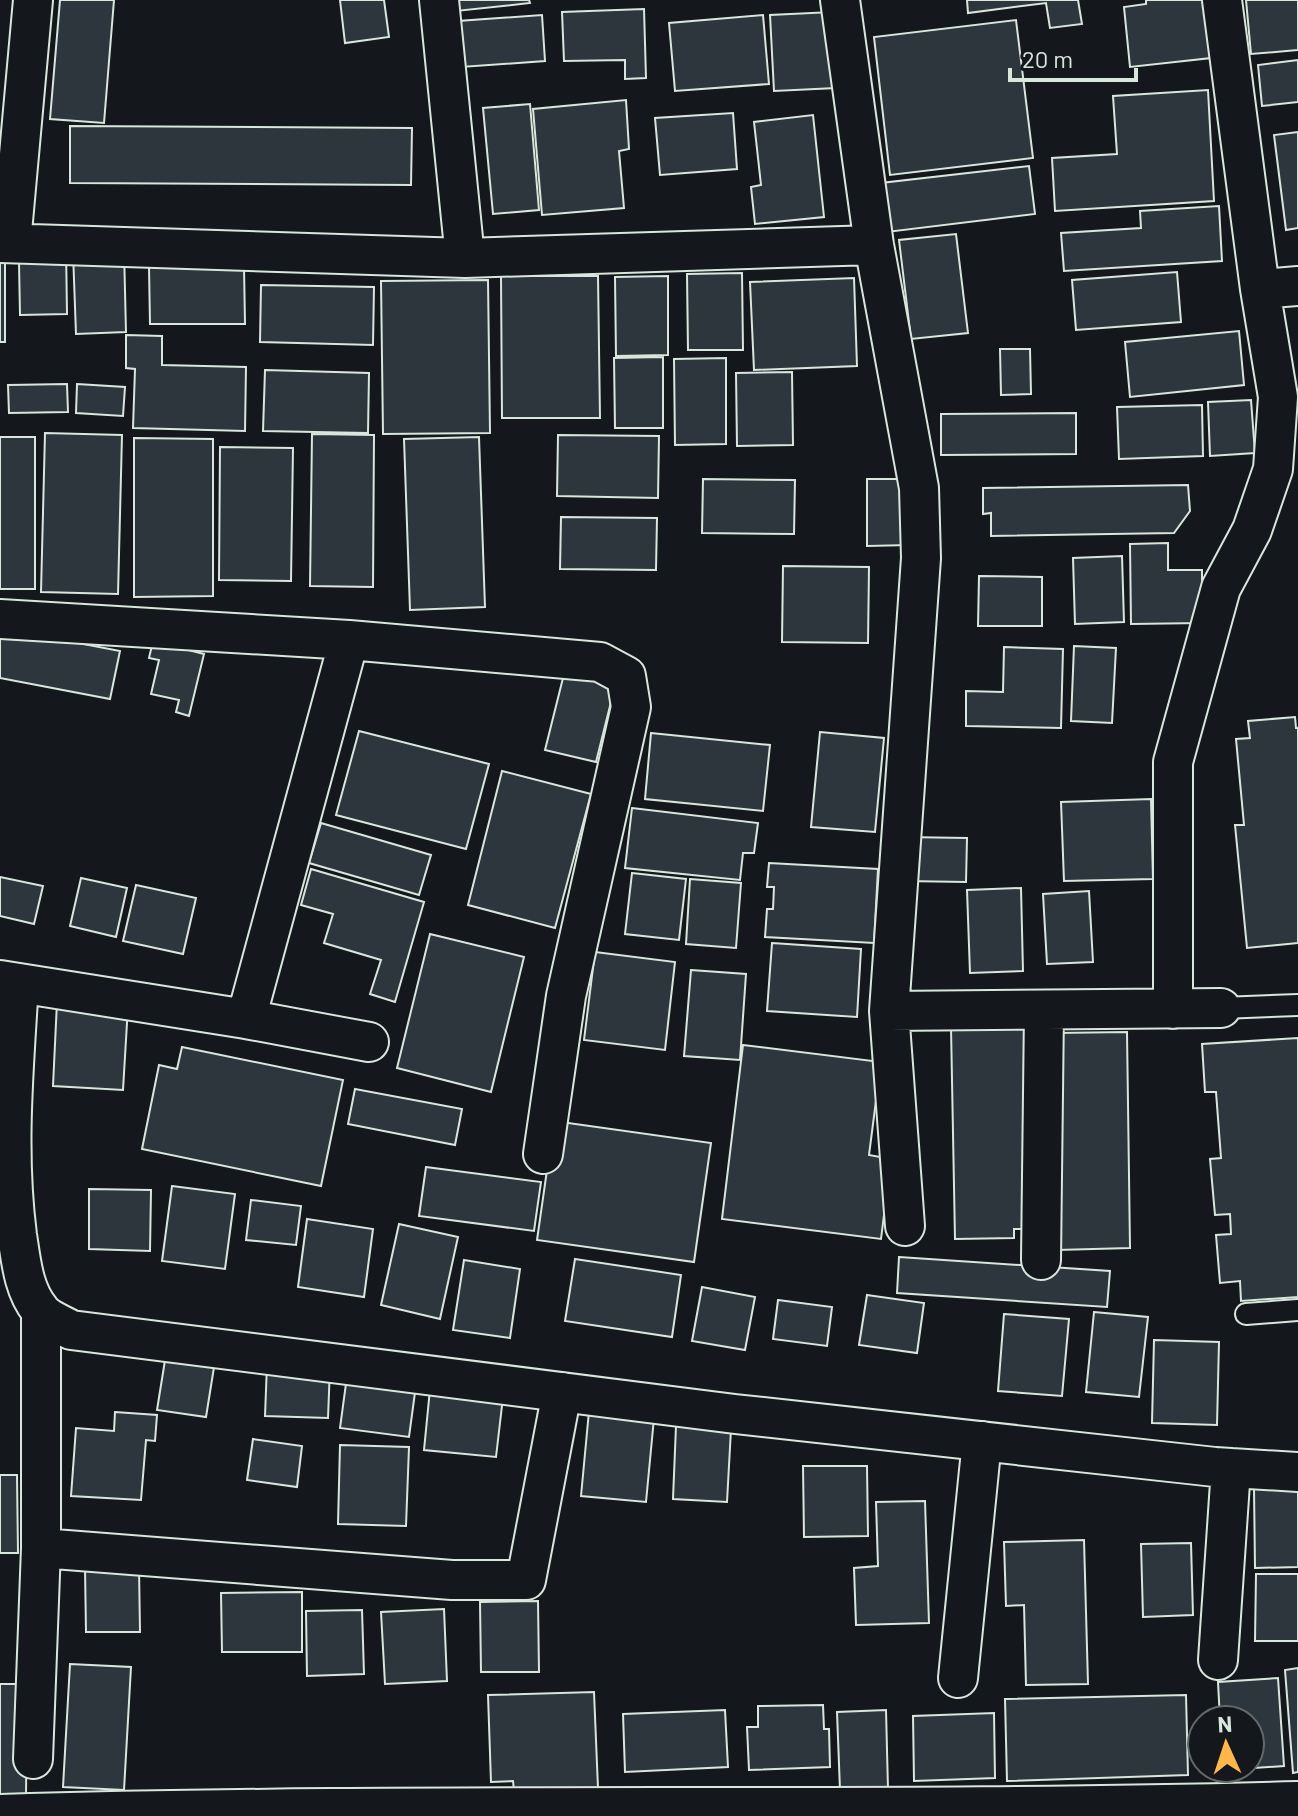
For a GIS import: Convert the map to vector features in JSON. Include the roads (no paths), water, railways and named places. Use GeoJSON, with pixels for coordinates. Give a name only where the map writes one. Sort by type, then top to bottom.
{"type":"FeatureCollection","features":[{"type":"Feature","properties":{"kind":"street"},"geometry":{"type":"LineString","coordinates":[[33,0],[6,243],[465,258],[874,245]]}},
{"type":"Feature","properties":{"kind":"street"},"geometry":{"type":"LineString","coordinates":[[439,0],[465,258]]}},
{"type":"Feature","properties":{"kind":"street"},"geometry":{"type":"LineString","coordinates":[[840,0],[874,245],[919,488],[921,558],[889,1011],[905,1226]]}},
{"type":"Feature","properties":{"kind":"street"},"geometry":{"type":"LineString","coordinates":[[1173,1009],[1173,762],[1221,588],[1286,465],[1222,0]]}},
{"type":"Feature","properties":{"kind":"street"},"geometry":{"type":"LineString","coordinates":[[1260,289],[1298,286]]}},
{"type":"Feature","properties":{"kind":"street"},"geometry":{"type":"LineString","coordinates":[[0,619],[349,640],[600,662],[626,676],[631,707],[566,996],[543,1154]]}},
{"type":"Feature","properties":{"kind":"street"},"geometry":{"type":"LineString","coordinates":[[246,1019],[349,640]]}},
{"type":"Feature","properties":{"kind":"street"},"geometry":{"type":"LineString","coordinates":[[33,1759],[41,1548],[41,1313],[27,1288],[13,1200],[10,982],[246,1019],[369,1042]]}},
{"type":"Feature","properties":{"kind":"street"},"geometry":{"type":"LineString","coordinates":[[889,1011],[1221,1008]]}},
{"type":"Feature","properties":{"kind":"street"},"geometry":{"type":"LineString","coordinates":[[1041,1260],[1044,1010]]}},
{"type":"Feature","properties":{"kind":"street"},"geometry":{"type":"LineString","coordinates":[[41,1313],[71,1330],[982,1441],[1231,1468],[1298,1472]]}},
{"type":"Feature","properties":{"kind":"street"},"geometry":{"type":"LineString","coordinates":[[41,1548],[452,1580],[526,1580],[562,1392]]}},
{"type":"Feature","properties":{"kind":"street"},"geometry":{"type":"LineString","coordinates":[[958,1678],[982,1441]]}},
{"type":"Feature","properties":{"kind":"street"},"geometry":{"type":"LineString","coordinates":[[1218,1660],[1231,1468]]}},
{"type":"Feature","properties":{"kind":"street"},"geometry":{"type":"LineString","coordinates":[[0,1814],[565,1807],[1073,1807],[1298,1801]]}},
{"type":"Feature","properties":{"kind":"lane"},"geometry":{"type":"LineString","coordinates":[[1221,1008],[1298,1005]]}},
{"type":"Feature","properties":{"kind":"lane"},"geometry":{"type":"LineString","coordinates":[[1246,1314],[1298,1310]]}}]}
